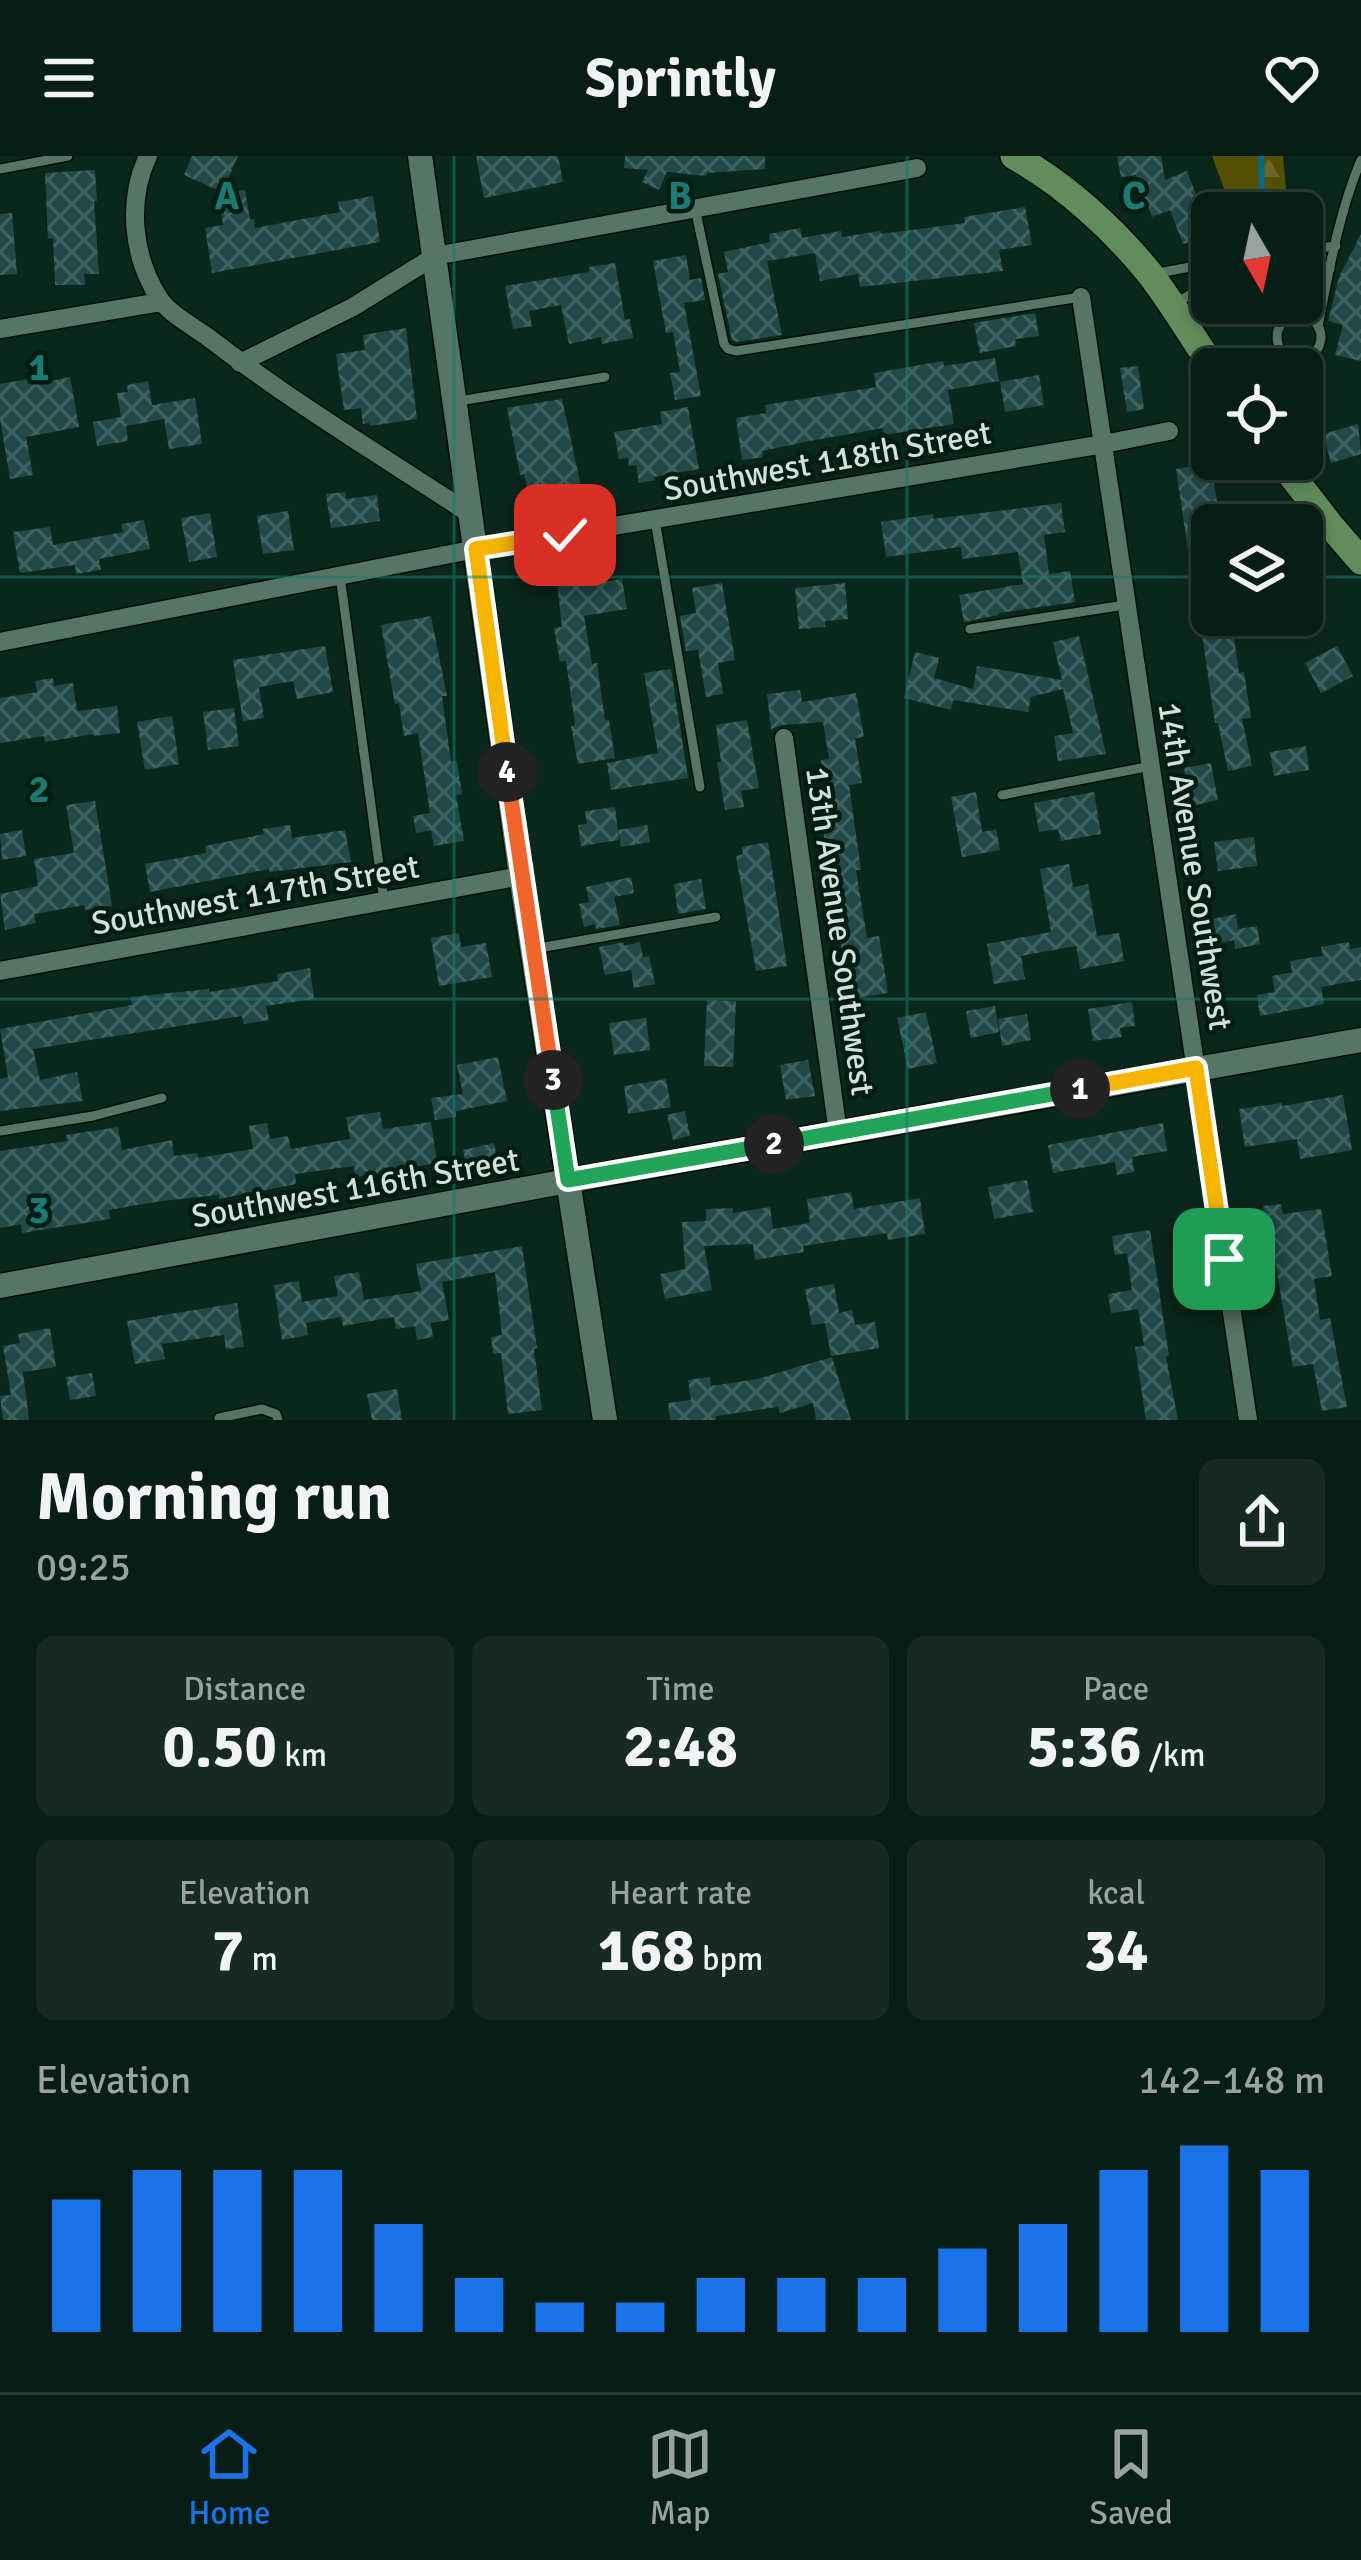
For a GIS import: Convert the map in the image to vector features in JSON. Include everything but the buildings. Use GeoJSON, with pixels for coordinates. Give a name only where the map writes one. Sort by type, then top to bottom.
{"type":"FeatureCollection","features":[{"type":"Feature","properties":{"kind":"main road"},"geometry":{"type":"LineString","coordinates":[[1014,156],[1047,166],[1113,234],[1150,275],[1200,348]]}},
{"type":"Feature","properties":{"kind":"main road"},"geometry":{"type":"LineString","coordinates":[[1295,480],[1361,561]]}},
{"type":"Feature","properties":{"kind":"street"},"geometry":{"type":"LineString","coordinates":[[148,156],[140,172],[135,223],[147,273],[161,302],[240,362],[470,514]]}},
{"type":"Feature","properties":{"kind":"street"},"geometry":{"type":"LineString","coordinates":[[419,156],[521,876],[605,1420]]}},
{"type":"Feature","properties":{"kind":"street"},"geometry":{"type":"LineString","coordinates":[[240,362],[353,307],[434,256],[917,168]]}},
{"type":"Feature","properties":{"kind":"street","name":"14th Avenue Southwest"},"geometry":{"type":"LineString","coordinates":[[1081,297],[1249,1420]]}},
{"type":"Feature","properties":{"kind":"street"},"geometry":{"type":"LineString","coordinates":[[0,329],[161,302]]}},
{"type":"Feature","properties":{"kind":"street","name":"Southwest 118th Street"},"geometry":{"type":"LineString","coordinates":[[0,642],[476,549],[1169,431]]}},
{"type":"Feature","properties":{"kind":"street","name":"13th Avenue Southwest"},"geometry":{"type":"LineString","coordinates":[[784,738],[838,1133]]}},
{"type":"Feature","properties":{"kind":"street","name":"Southwest 117th Street"},"geometry":{"type":"LineString","coordinates":[[0,971],[521,876]]}},
{"type":"Feature","properties":{"kind":"street","name":"Southwest 116th Street"},"geometry":{"type":"LineString","coordinates":[[0,1286],[1361,1040]]}},
{"type":"Feature","properties":{"kind":"lane"},"geometry":{"type":"LineString","coordinates":[[0,169],[68,156]]}},
{"type":"Feature","properties":{"kind":"lane"},"geometry":{"type":"LineString","coordinates":[[1318,326],[1299,315],[1285,320],[1277,334],[1280,349],[1290,358],[1310,356],[1319,346],[1318,326],[1330,268],[1361,160]]}},
{"type":"Feature","properties":{"kind":"lane"},"geometry":{"type":"LineString","coordinates":[[695,208],[724,344],[736,351],[1081,297]]}},
{"type":"Feature","properties":{"kind":"lane"},"geometry":{"type":"LineString","coordinates":[[1323,248],[1336,246]]}},
{"type":"Feature","properties":{"kind":"lane"},"geometry":{"type":"LineString","coordinates":[[1150,275],[1191,267]]}},
{"type":"Feature","properties":{"kind":"lane"},"geometry":{"type":"LineString","coordinates":[[1323,269],[1330,268]]}},
{"type":"Feature","properties":{"kind":"lane"},"geometry":{"type":"LineString","coordinates":[[1171,306],[1191,294]]}},
{"type":"Feature","properties":{"kind":"lane"},"geometry":{"type":"LineString","coordinates":[[454,402],[605,376]]}},
{"type":"Feature","properties":{"kind":"lane"},"geometry":{"type":"LineString","coordinates":[[655,520],[700,788]]}},
{"type":"Feature","properties":{"kind":"lane"},"geometry":{"type":"LineString","coordinates":[[340,576],[384,901]]}},
{"type":"Feature","properties":{"kind":"lane"},"geometry":{"type":"LineString","coordinates":[[970,629],[1126,605]]}},
{"type":"Feature","properties":{"kind":"lane"},"geometry":{"type":"LineString","coordinates":[[1002,795],[1151,766]]}},
{"type":"Feature","properties":{"kind":"lane"},"geometry":{"type":"LineString","coordinates":[[532,949],[716,917]]}},
{"type":"Feature","properties":{"kind":"lane"},"geometry":{"type":"LineString","coordinates":[[0,1131],[93,1117],[163,1098]]}},
{"type":"Feature","properties":{"kind":"lane"},"geometry":{"type":"LineString","coordinates":[[219,1418],[262,1408],[278,1420]]}},
{"type":"Feature","properties":{"kind":"green space"},"geometry":{"type":"Polygon","coordinates":[[[1212,156],[1283,156],[1286,192],[1225,192],[1212,156]]]}},
{"type":"Feature","properties":{"kind":"waterway"},"geometry":{"type":"LineString","coordinates":[[1261,156],[1262,192]]}},
{"type":"Feature","properties":{"kind":"route"},"geometry":{"type":"LineString","coordinates":[[565,535],[476,549],[568,1180],[1196,1068],[1224,1259]]}}]}
